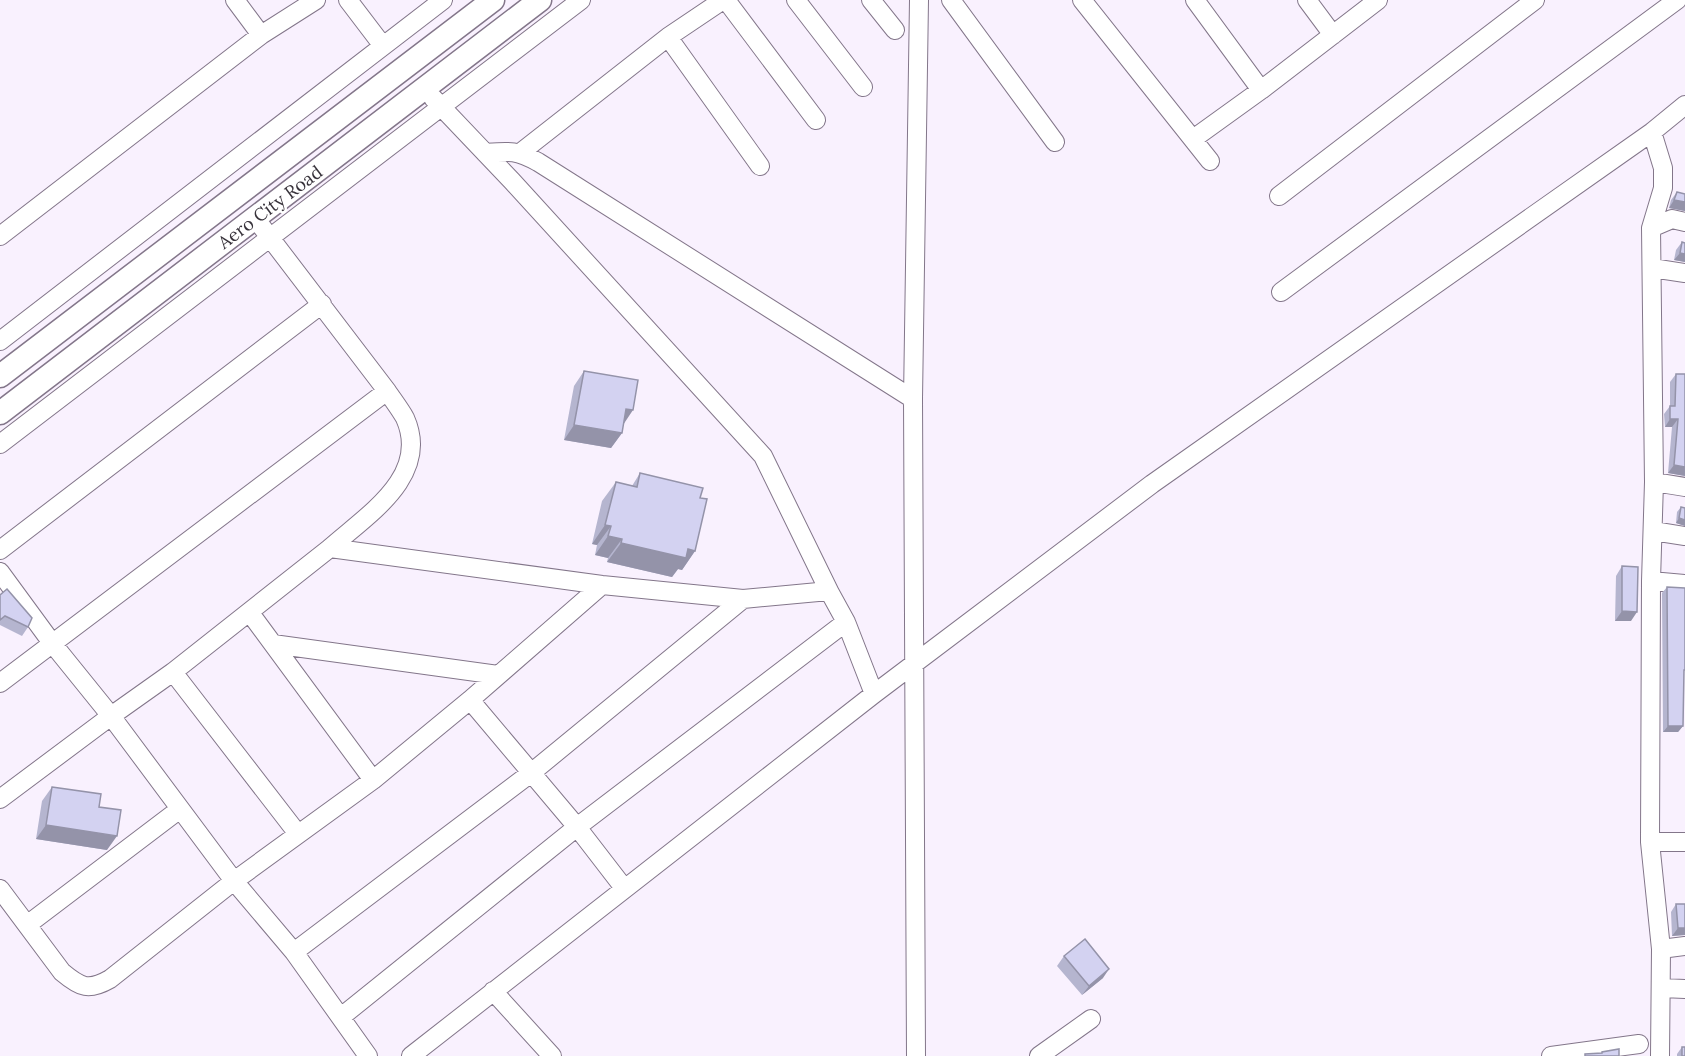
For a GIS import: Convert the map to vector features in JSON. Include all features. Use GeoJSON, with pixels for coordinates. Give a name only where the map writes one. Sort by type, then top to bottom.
{"type":"FeatureCollection","features":[{"type":"Feature","properties":{"kind":"street"},"geometry":{"type":"LineString","coordinates":[[235,0],[261,35]]}},
{"type":"Feature","properties":{"kind":"street"},"geometry":{"type":"LineString","coordinates":[[0,236],[261,35],[316,0]]}},
{"type":"Feature","properties":{"kind":"street"},"geometry":{"type":"LineString","coordinates":[[348,0],[383,46]]}},
{"type":"Feature","properties":{"kind":"street"},"geometry":{"type":"LineString","coordinates":[[0,341],[443,0]]}},
{"type":"Feature","properties":{"kind":"street","name":"Aero City Road"},"geometry":{"type":"LineString","coordinates":[[0,376],[493,0]]}},
{"type":"Feature","properties":{"kind":"street","name":"Aero City Road"},"geometry":{"type":"LineString","coordinates":[[0,413],[540,0]]}},
{"type":"Feature","properties":{"kind":"street"},"geometry":{"type":"LineString","coordinates":[[0,444],[269,236],[581,0]]}},
{"type":"Feature","properties":{"kind":"street"},"geometry":{"type":"LineString","coordinates":[[520,153],[668,37],[724,0],[816,120]]}},
{"type":"Feature","properties":{"kind":"street"},"geometry":{"type":"LineString","coordinates":[[796,0],[863,87]]}},
{"type":"Feature","properties":{"kind":"street"},"geometry":{"type":"LineString","coordinates":[[871,0],[895,30]]}},
{"type":"Feature","properties":{"kind":"street"},"geometry":{"type":"LineString","coordinates":[[916,1056],[914,399],[919,0]]}},
{"type":"Feature","properties":{"kind":"street"},"geometry":{"type":"LineString","coordinates":[[951,0],[1055,142]]}},
{"type":"Feature","properties":{"kind":"street"},"geometry":{"type":"LineString","coordinates":[[1082,0],[1210,161]]}},
{"type":"Feature","properties":{"kind":"street"},"geometry":{"type":"LineString","coordinates":[[1195,0],[1261,90]]}},
{"type":"Feature","properties":{"kind":"street"},"geometry":{"type":"LineString","coordinates":[[1307,0],[1333,35]]}},
{"type":"Feature","properties":{"kind":"street"},"geometry":{"type":"LineString","coordinates":[[1193,139],[1378,0]]}},
{"type":"Feature","properties":{"kind":"street"},"geometry":{"type":"LineString","coordinates":[[1279,196],[1535,0]]}},
{"type":"Feature","properties":{"kind":"street"},"geometry":{"type":"LineString","coordinates":[[1281,292],[1678,0],[1685,8]]}},
{"type":"Feature","properties":{"kind":"street"},"geometry":{"type":"LineString","coordinates":[[668,37],[760,166]]}},
{"type":"Feature","properties":{"kind":"street"},"geometry":{"type":"LineString","coordinates":[[423,89],[485,153],[763,456],[846,622],[874,694]]}},
{"type":"Feature","properties":{"kind":"street"},"geometry":{"type":"LineString","coordinates":[[411,1056],[874,694],[1152,484],[1652,132],[1685,105]]}},
{"type":"Feature","properties":{"kind":"street"},"geometry":{"type":"LineString","coordinates":[[1652,132],[1663,168],[1663,188],[1651,228],[1654,482],[1651,581],[1650,842],[1661,949],[1660,1056]]}},
{"type":"Feature","properties":{"kind":"street"},"geometry":{"type":"LineString","coordinates":[[485,153],[507,151],[520,153],[914,399]]}},
{"type":"Feature","properties":{"kind":"street"},"geometry":{"type":"LineString","coordinates":[[0,799],[173,672],[330,548],[394,492],[408,467],[411,444],[405,419],[387,391],[255,218]]}},
{"type":"Feature","properties":{"kind":"street"},"geometry":{"type":"LineString","coordinates":[[1651,228],[1672,219],[1685,222]]}},
{"type":"Feature","properties":{"kind":"street"},"geometry":{"type":"LineString","coordinates":[[1652,268],[1685,273]]}},
{"type":"Feature","properties":{"kind":"street"},"geometry":{"type":"LineString","coordinates":[[0,550],[322,304]]}},
{"type":"Feature","properties":{"kind":"street"},"geometry":{"type":"LineString","coordinates":[[0,683],[387,391]]}},
{"type":"Feature","properties":{"kind":"street"},"geometry":{"type":"LineString","coordinates":[[1654,482],[1685,487]]}},
{"type":"Feature","properties":{"kind":"street"},"geometry":{"type":"LineString","coordinates":[[1653,531],[1685,536]]}},
{"type":"Feature","properties":{"kind":"street"},"geometry":{"type":"LineString","coordinates":[[330,548],[602,585],[743,599],[829,591]]}},
{"type":"Feature","properties":{"kind":"street"},"geometry":{"type":"LineString","coordinates":[[0,572],[234,881],[294,952],[368,1056]]}},
{"type":"Feature","properties":{"kind":"street"},"geometry":{"type":"LineString","coordinates":[[1651,581],[1685,584]]}},
{"type":"Feature","properties":{"kind":"street"},"geometry":{"type":"LineString","coordinates":[[0,889],[62,972],[74,982],[86,987],[99,986],[234,881],[373,780],[470,700],[602,585]]}},
{"type":"Feature","properties":{"kind":"street"},"geometry":{"type":"LineString","coordinates":[[294,952],[531,773],[743,599]]}},
{"type":"Feature","properties":{"kind":"street"},"geometry":{"type":"LineString","coordinates":[[250,613],[373,780]]}},
{"type":"Feature","properties":{"kind":"street"},"geometry":{"type":"LineString","coordinates":[[340,1017],[577,827],[846,622]]}},
{"type":"Feature","properties":{"kind":"street"},"geometry":{"type":"LineString","coordinates":[[273,644],[498,675]]}},
{"type":"Feature","properties":{"kind":"street"},"geometry":{"type":"LineString","coordinates":[[173,672],[298,834]]}},
{"type":"Feature","properties":{"kind":"street"},"geometry":{"type":"LineString","coordinates":[[470,700],[577,827],[624,888]]}},
{"type":"Feature","properties":{"kind":"street"},"geometry":{"type":"LineString","coordinates":[[27,926],[180,809]]}},
{"type":"Feature","properties":{"kind":"street"},"geometry":{"type":"LineString","coordinates":[[1650,842],[1685,842]]}},
{"type":"Feature","properties":{"kind":"street"},"geometry":{"type":"LineString","coordinates":[[1661,949],[1685,946]]}},
{"type":"Feature","properties":{"kind":"street"},"geometry":{"type":"LineString","coordinates":[[1662,988],[1685,989]]}},
{"type":"Feature","properties":{"kind":"street"},"geometry":{"type":"LineString","coordinates":[[493,991],[552,1056]]}},
{"type":"Feature","properties":{"kind":"street"},"geometry":{"type":"LineString","coordinates":[[1039,1056],[1091,1019]]}},
{"type":"Feature","properties":{"kind":"street"},"geometry":{"type":"LineString","coordinates":[[1551,1056],[1639,1044]]}},
{"type":"Feature","properties":{"kind":"building"},"geometry":{"type":"Polygon","coordinates":[[[1677,192],[1685,194],[1685,202],[1674,200],[1677,192]]]}},
{"type":"Feature","properties":{"kind":"building"},"geometry":{"type":"Polygon","coordinates":[[[1682,242],[1685,243],[1685,254],[1680,253],[1682,242]]]}},
{"type":"Feature","properties":{"kind":"building"},"geometry":{"type":"Polygon","coordinates":[[[584,371],[638,380],[633,410],[626,409],[622,433],[574,425],[584,371]]]}},
{"type":"Feature","properties":{"kind":"building"},"geometry":{"type":"Polygon","coordinates":[[[1676,374],[1685,374],[1685,467],[1674,465],[1678,419],[1670,419],[1670,406],[1675,406],[1676,374]]]}},
{"type":"Feature","properties":{"kind":"building"},"geometry":{"type":"Polygon","coordinates":[[[640,473],[703,488],[700,498],[707,499],[695,551],[688,549],[686,558],[621,543],[622,539],[608,536],[611,526],[605,525],[616,482],[637,487],[640,473]]]}},
{"type":"Feature","properties":{"kind":"building"},"geometry":{"type":"Polygon","coordinates":[[[1681,507],[1685,508],[1685,520],[1679,518],[1681,507]]]}},
{"type":"Feature","properties":{"kind":"building"},"geometry":{"type":"Polygon","coordinates":[[[1622,566],[1638,567],[1637,612],[1622,611],[1622,566]]]}},
{"type":"Feature","properties":{"kind":"building"},"geometry":{"type":"Polygon","coordinates":[[[1667,587],[1685,588],[1683,726],[1668,726],[1667,587]]]}},
{"type":"Feature","properties":{"kind":"building"},"geometry":{"type":"Polygon","coordinates":[[[7,589],[32,618],[28,627],[5,616],[0,620],[0,595],[7,589]]]}},
{"type":"Feature","properties":{"kind":"building"},"geometry":{"type":"Polygon","coordinates":[[[52,787],[101,794],[99,807],[121,810],[117,836],[46,825],[52,787]]]}},
{"type":"Feature","properties":{"kind":"building"},"geometry":{"type":"Polygon","coordinates":[[[1676,904],[1685,904],[1685,928],[1678,928],[1676,904]]]}},
{"type":"Feature","properties":{"kind":"building"},"geometry":{"type":"Polygon","coordinates":[[[1085,939],[1109,969],[1089,986],[1064,956],[1085,939]]]}},
{"type":"Feature","properties":{"kind":"building"},"geometry":{"type":"Polygon","coordinates":[[[1682,1047],[1685,1047],[1685,1056],[1682,1056],[1682,1047]]]}},
{"type":"Feature","properties":{"kind":"building"},"geometry":{"type":"Polygon","coordinates":[[[1619,1049],[1619,1056],[1585,1056],[1585,1054],[1619,1049]]]}}]}
